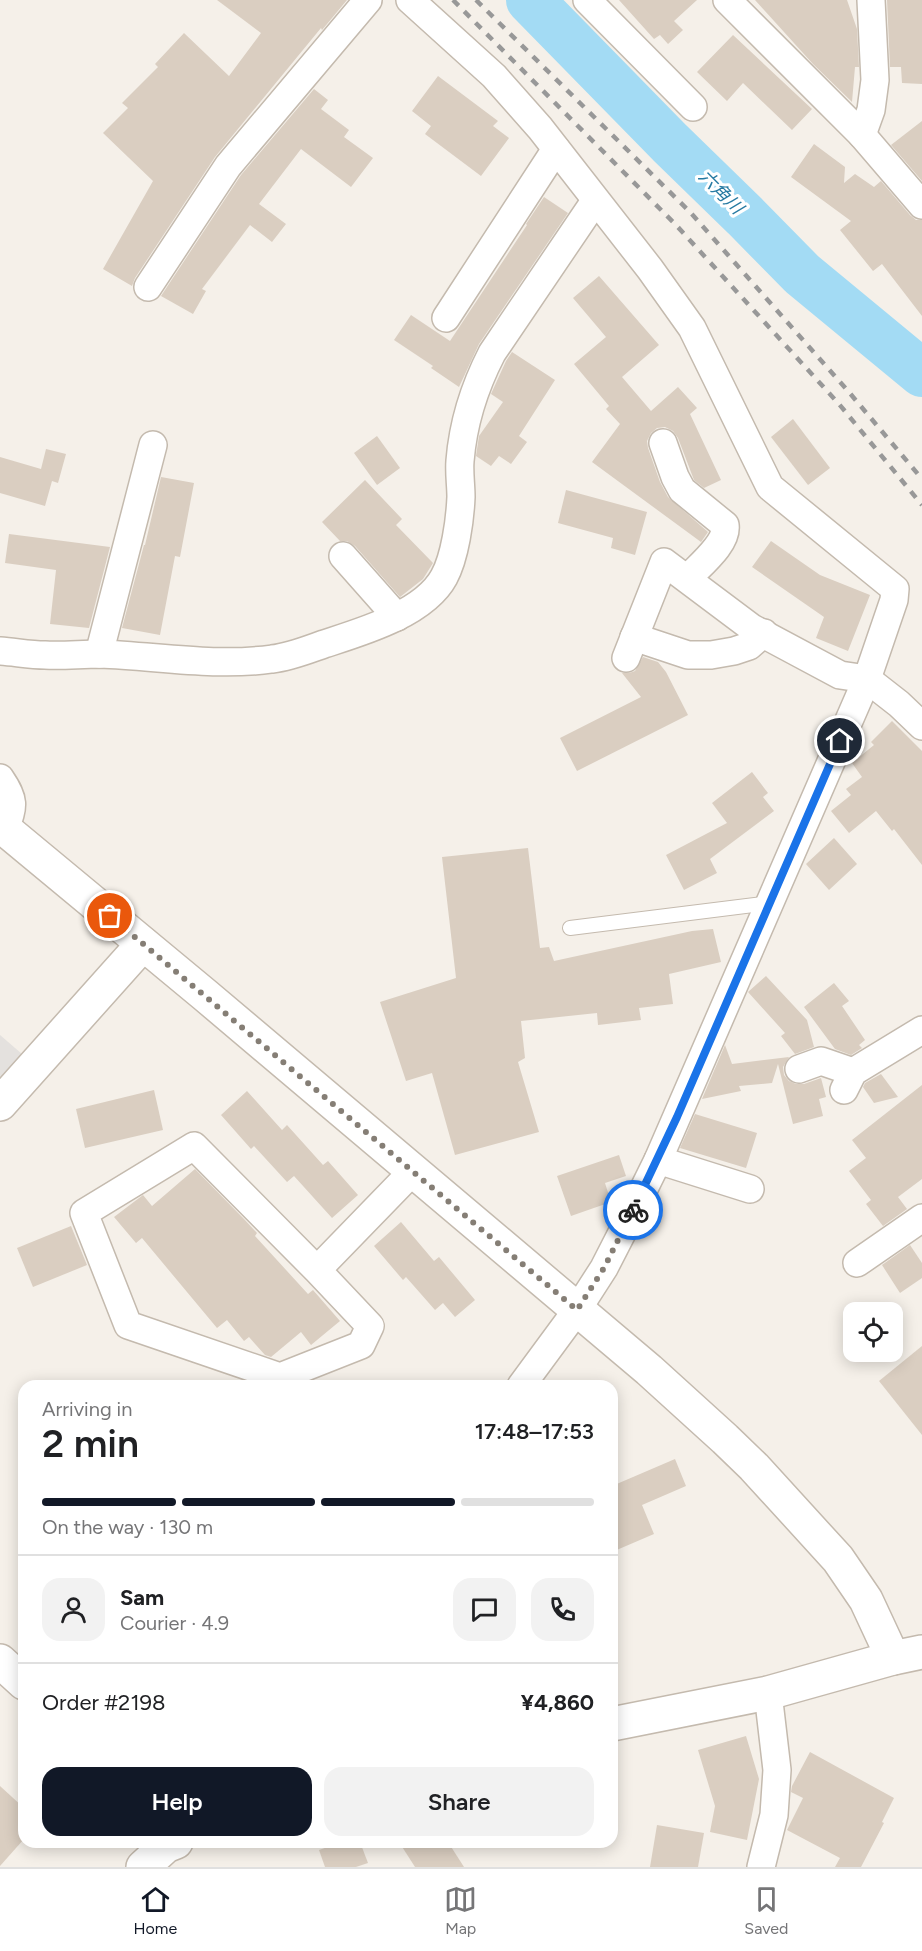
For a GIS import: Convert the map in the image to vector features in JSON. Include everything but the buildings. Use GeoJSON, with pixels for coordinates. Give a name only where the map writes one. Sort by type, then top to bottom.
{"type":"FeatureCollection","features":[{"type":"Feature","properties":{"kind":"street"},"geometry":{"type":"LineString","coordinates":[[148,287],[228,166],[368,0]]}},
{"type":"Feature","properties":{"kind":"street"},"geometry":{"type":"LineString","coordinates":[[410,0],[494,75],[540,128],[650,269],[692,328],[770,487],[896,589],[867,680],[658,1160],[604,1268],[577,1310],[525,1380]]}},
{"type":"Feature","properties":{"kind":"street"},"geometry":{"type":"LineString","coordinates":[[587,0],[693,107]]}},
{"type":"Feature","properties":{"kind":"street"},"geometry":{"type":"LineString","coordinates":[[727,0],[862,135],[922,205]]}},
{"type":"Feature","properties":{"kind":"street"},"geometry":{"type":"LineString","coordinates":[[862,135],[871,110],[874,80],[871,0]]}},
{"type":"Feature","properties":{"kind":"street"},"geometry":{"type":"LineString","coordinates":[[446,318],[556,149]]}},
{"type":"Feature","properties":{"kind":"street"},"geometry":{"type":"LineString","coordinates":[[0,651],[43,656],[99,654],[176,660],[271,659],[349,637],[397,617],[430,594],[444,578],[450,561],[460,501],[462,451],[474,394],[480,378],[492,353],[595,201]]}},
{"type":"Feature","properties":{"kind":"street"},"geometry":{"type":"LineString","coordinates":[[663,443],[681,490],[725,525],[726,532],[722,542],[688,578]]}},
{"type":"Feature","properties":{"kind":"street"},"geometry":{"type":"LineString","coordinates":[[99,654],[153,445]]}},
{"type":"Feature","properties":{"kind":"street"},"geometry":{"type":"LineString","coordinates":[[343,556],[397,617]]}},
{"type":"Feature","properties":{"kind":"street"},"geometry":{"type":"LineString","coordinates":[[764,633],[748,645],[734,651],[711,655],[688,655],[630,647],[664,561],[752,628],[764,633],[840,675],[867,680],[922,726]]}},
{"type":"Feature","properties":{"kind":"street"},"geometry":{"type":"LineString","coordinates":[[0,778],[8,790],[13,809],[3,827],[649,1370],[725,1439],[793,1508],[838,1559],[908,1655],[768,1693],[618,1723]]}},
{"type":"Feature","properties":{"kind":"street"},"geometry":{"type":"LineString","coordinates":[[0,1104],[143,944]]}},
{"type":"Feature","properties":{"kind":"street"},"geometry":{"type":"LineString","coordinates":[[799,1068],[821,1061],[848,1081],[922,1030]]}},
{"type":"Feature","properties":{"kind":"street"},"geometry":{"type":"LineString","coordinates":[[194,1146],[317,1270],[370,1326],[361,1345],[280,1377],[128,1325],[84,1213],[194,1146]]}},
{"type":"Feature","properties":{"kind":"street"},"geometry":{"type":"LineString","coordinates":[[658,1160],[750,1190]]}},
{"type":"Feature","properties":{"kind":"street"},"geometry":{"type":"LineString","coordinates":[[317,1270],[413,1171]]}},
{"type":"Feature","properties":{"kind":"street"},"geometry":{"type":"LineString","coordinates":[[857,1263],[922,1218]]}},
{"type":"Feature","properties":{"kind":"street"},"geometry":{"type":"LineString","coordinates":[[0,1661],[18,1678]]}},
{"type":"Feature","properties":{"kind":"street"},"geometry":{"type":"LineString","coordinates":[[761,1867],[774,1815],[777,1770],[768,1693]]}},
{"type":"Feature","properties":{"kind":"lane"},"geometry":{"type":"LineString","coordinates":[[570,928],[770,903]]}},
{"type":"Feature","properties":{"kind":"shaded area"},"geometry":{"type":"Polygon","coordinates":[[[0,1035],[22,1054],[0,1078],[0,1035]]]}},
{"type":"Feature","properties":{"kind":"waterway","name":"六角川"},"geometry":{"type":"LineString","coordinates":[[530,0],[802,274],[922,373]]}},
{"type":"Feature","properties":{"kind":"railway"},"geometry":{"type":"LineString","coordinates":[[453,0],[676,225],[839,404],[922,505]]}},
{"type":"Feature","properties":{"kind":"railway"},"geometry":{"type":"LineString","coordinates":[[476,0],[690,212],[848,391],[922,479]]}},
{"type":"Feature","properties":{"kind":"way so far"},"geometry":{"type":"LineString","coordinates":[[110,916],[577,1310],[604,1268],[633,1210]]}},
{"type":"Feature","properties":{"kind":"route"},"geometry":{"type":"LineString","coordinates":[[633,1210],[677,1117],[840,741]]}}]}
